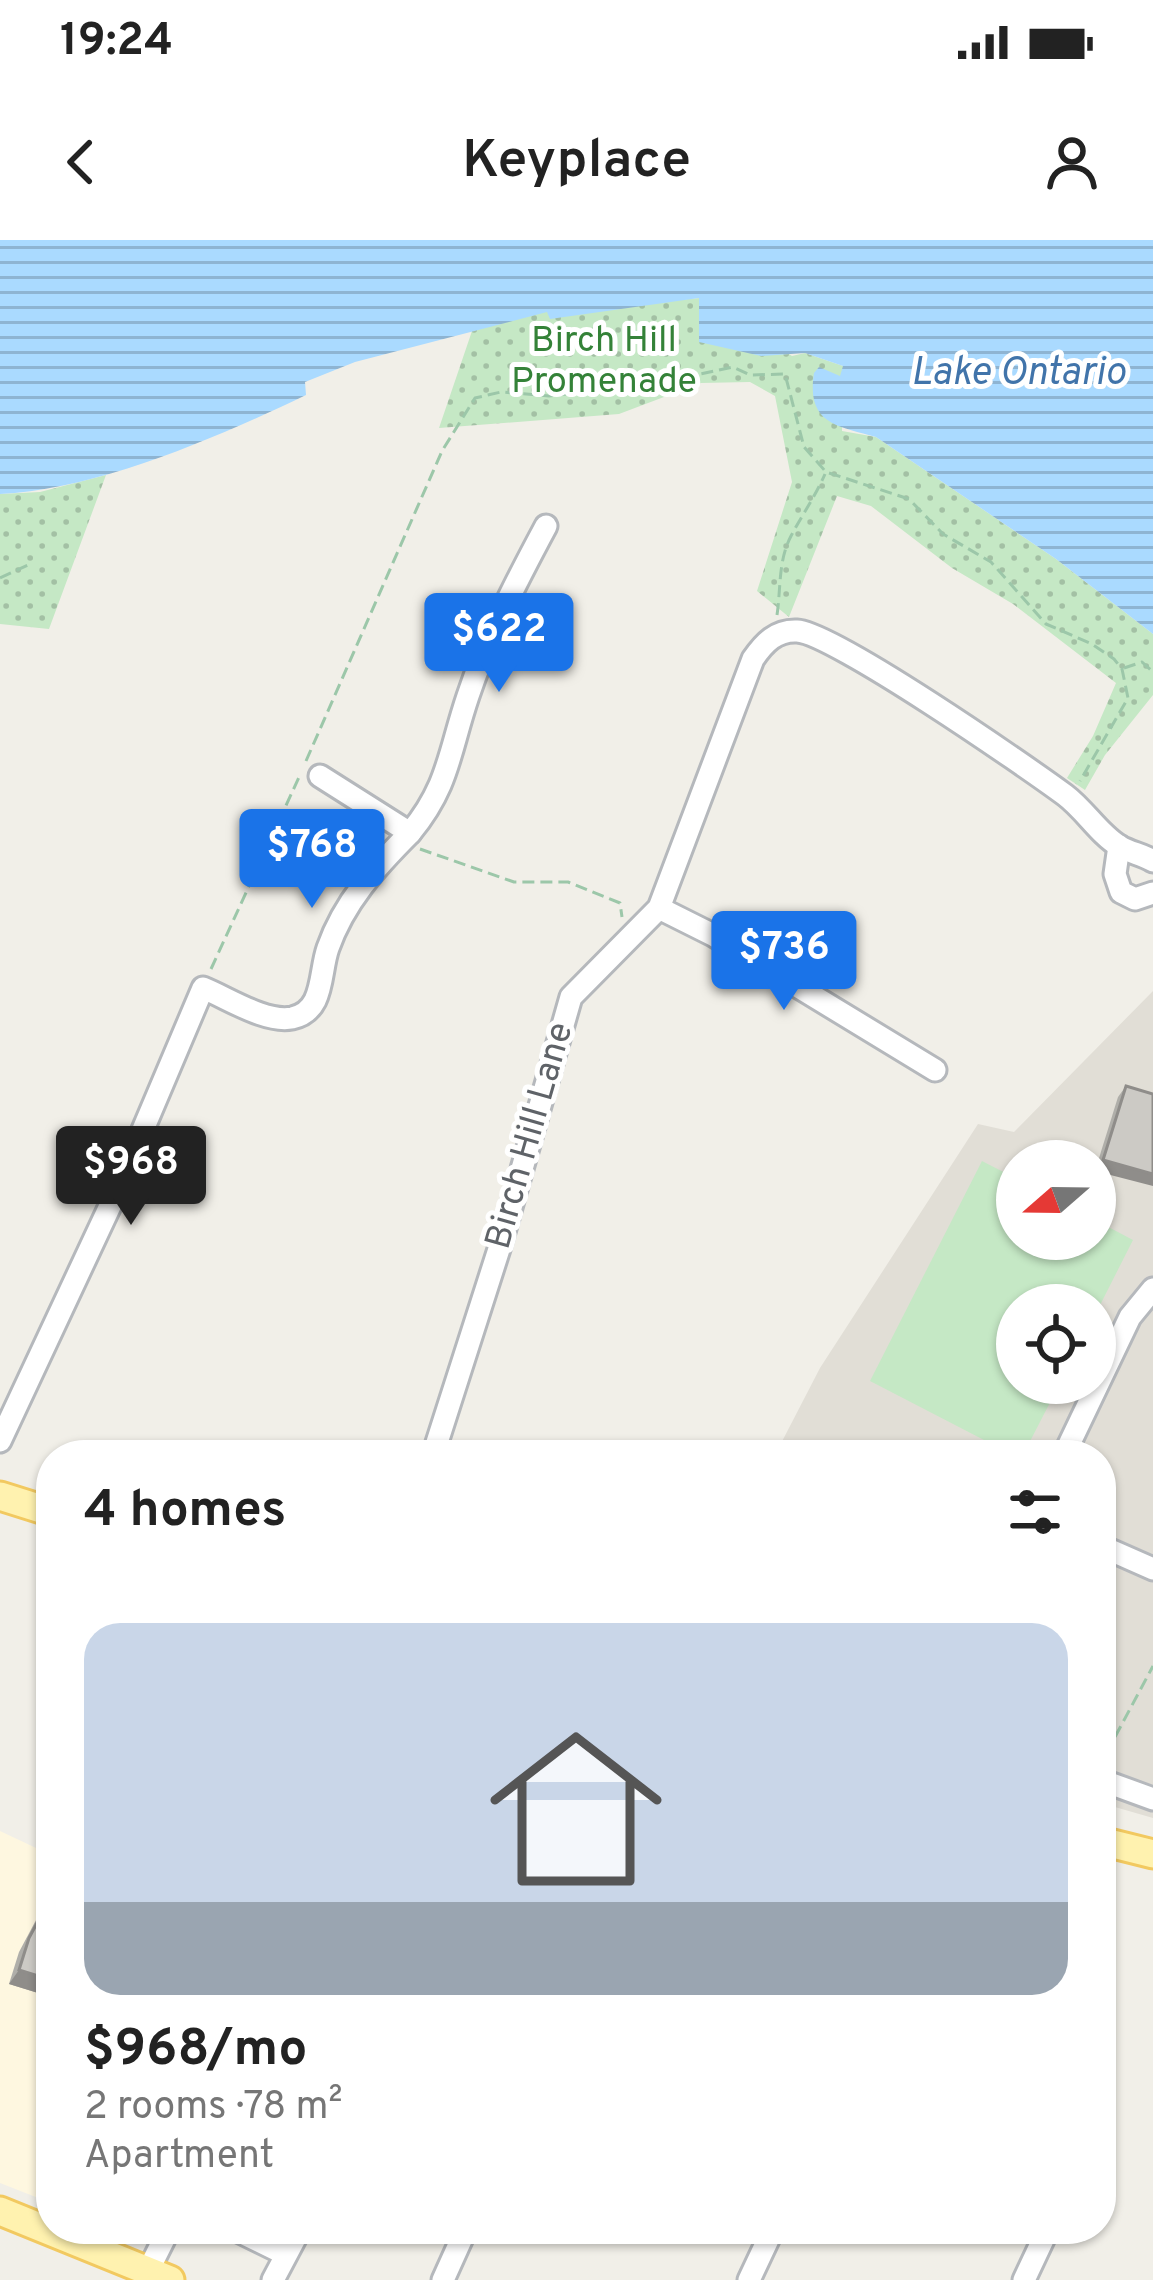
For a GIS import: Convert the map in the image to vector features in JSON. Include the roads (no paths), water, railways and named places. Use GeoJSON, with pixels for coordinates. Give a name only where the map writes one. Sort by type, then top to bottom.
{"type":"FeatureCollection","features":[{"type":"Feature","properties":{"kind":"main road"},"geometry":{"type":"LineString","coordinates":[[0,1496],[36,1507]]}},
{"type":"Feature","properties":{"kind":"main road"},"geometry":{"type":"LineString","coordinates":[[1116,1845],[1153,1854]]}},
{"type":"Feature","properties":{"kind":"main road"},"geometry":{"type":"LineString","coordinates":[[0,2211],[36,2226]]}},
{"type":"Feature","properties":{"kind":"main road"},"geometry":{"type":"LineString","coordinates":[[81,2244],[159,2276]]}},
{"type":"Feature","properties":{"kind":"street"},"geometry":{"type":"LineString","coordinates":[[0,1442],[117,1191],[203,988],[279,1018],[304,1013],[315,1004],[324,958],[346,908],[443,785],[467,697],[498,617],[546,526]]}},
{"type":"Feature","properties":{"kind":"street","name":"Birch Hill Lane"},"geometry":{"type":"LineString","coordinates":[[438,1440],[571,998],[659,908],[753,659],[765,642],[780,633],[801,631],[821,639],[914,694],[1069,798],[1119,846],[1153,861]]}},
{"type":"Feature","properties":{"kind":"street"},"geometry":{"type":"LineString","coordinates":[[315,784],[406,837]]}},
{"type":"Feature","properties":{"kind":"street"},"geometry":{"type":"LineString","coordinates":[[1119,846],[1115,874],[1121,892],[1135,899],[1153,893]]}},
{"type":"Feature","properties":{"kind":"street"},"geometry":{"type":"LineString","coordinates":[[659,908],[713,935],[935,1070]]}},
{"type":"Feature","properties":{"kind":"street"},"geometry":{"type":"LineString","coordinates":[[1071,1440],[1130,1317],[1153,1289]]}},
{"type":"Feature","properties":{"kind":"street"},"geometry":{"type":"LineString","coordinates":[[1116,1553],[1153,1569]]}},
{"type":"Feature","properties":{"kind":"street"},"geometry":{"type":"LineString","coordinates":[[1116,1785],[1153,1799]]}},
{"type":"Feature","properties":{"kind":"street"},"geometry":{"type":"LineString","coordinates":[[159,2276],[166,2244]]}},
{"type":"Feature","properties":{"kind":"street"},"geometry":{"type":"LineString","coordinates":[[265,2244],[285,2254]]}},
{"type":"Feature","properties":{"kind":"street"},"geometry":{"type":"LineString","coordinates":[[273,2280],[291,2244]]}},
{"type":"Feature","properties":{"kind":"street"},"geometry":{"type":"LineString","coordinates":[[443,2280],[459,2244]]}},
{"type":"Feature","properties":{"kind":"street"},"geometry":{"type":"LineString","coordinates":[[749,2280],[765,2244]]}},
{"type":"Feature","properties":{"kind":"street"},"geometry":{"type":"LineString","coordinates":[[1024,2280],[1041,2244]]}},
{"type":"Feature","properties":{"kind":"water","name":"Lake Ontario"},"geometry":{"type":"Polygon","coordinates":[[[0,240],[1153,240],[1153,634],[1056,559],[876,437],[827,420],[815,403],[814,373],[819,367],[840,376],[843,366],[805,353],[761,356],[699,342],[699,298],[550,319],[547,312],[355,362],[305,382],[306,395],[156,459],[76,483],[0,494],[0,240]]]}},
{"type":"Feature","properties":{"kind":"park label","name":"Birch Hill Promenade"},"geometry":{"type":"Point","coordinates":[604,362]}}]}
